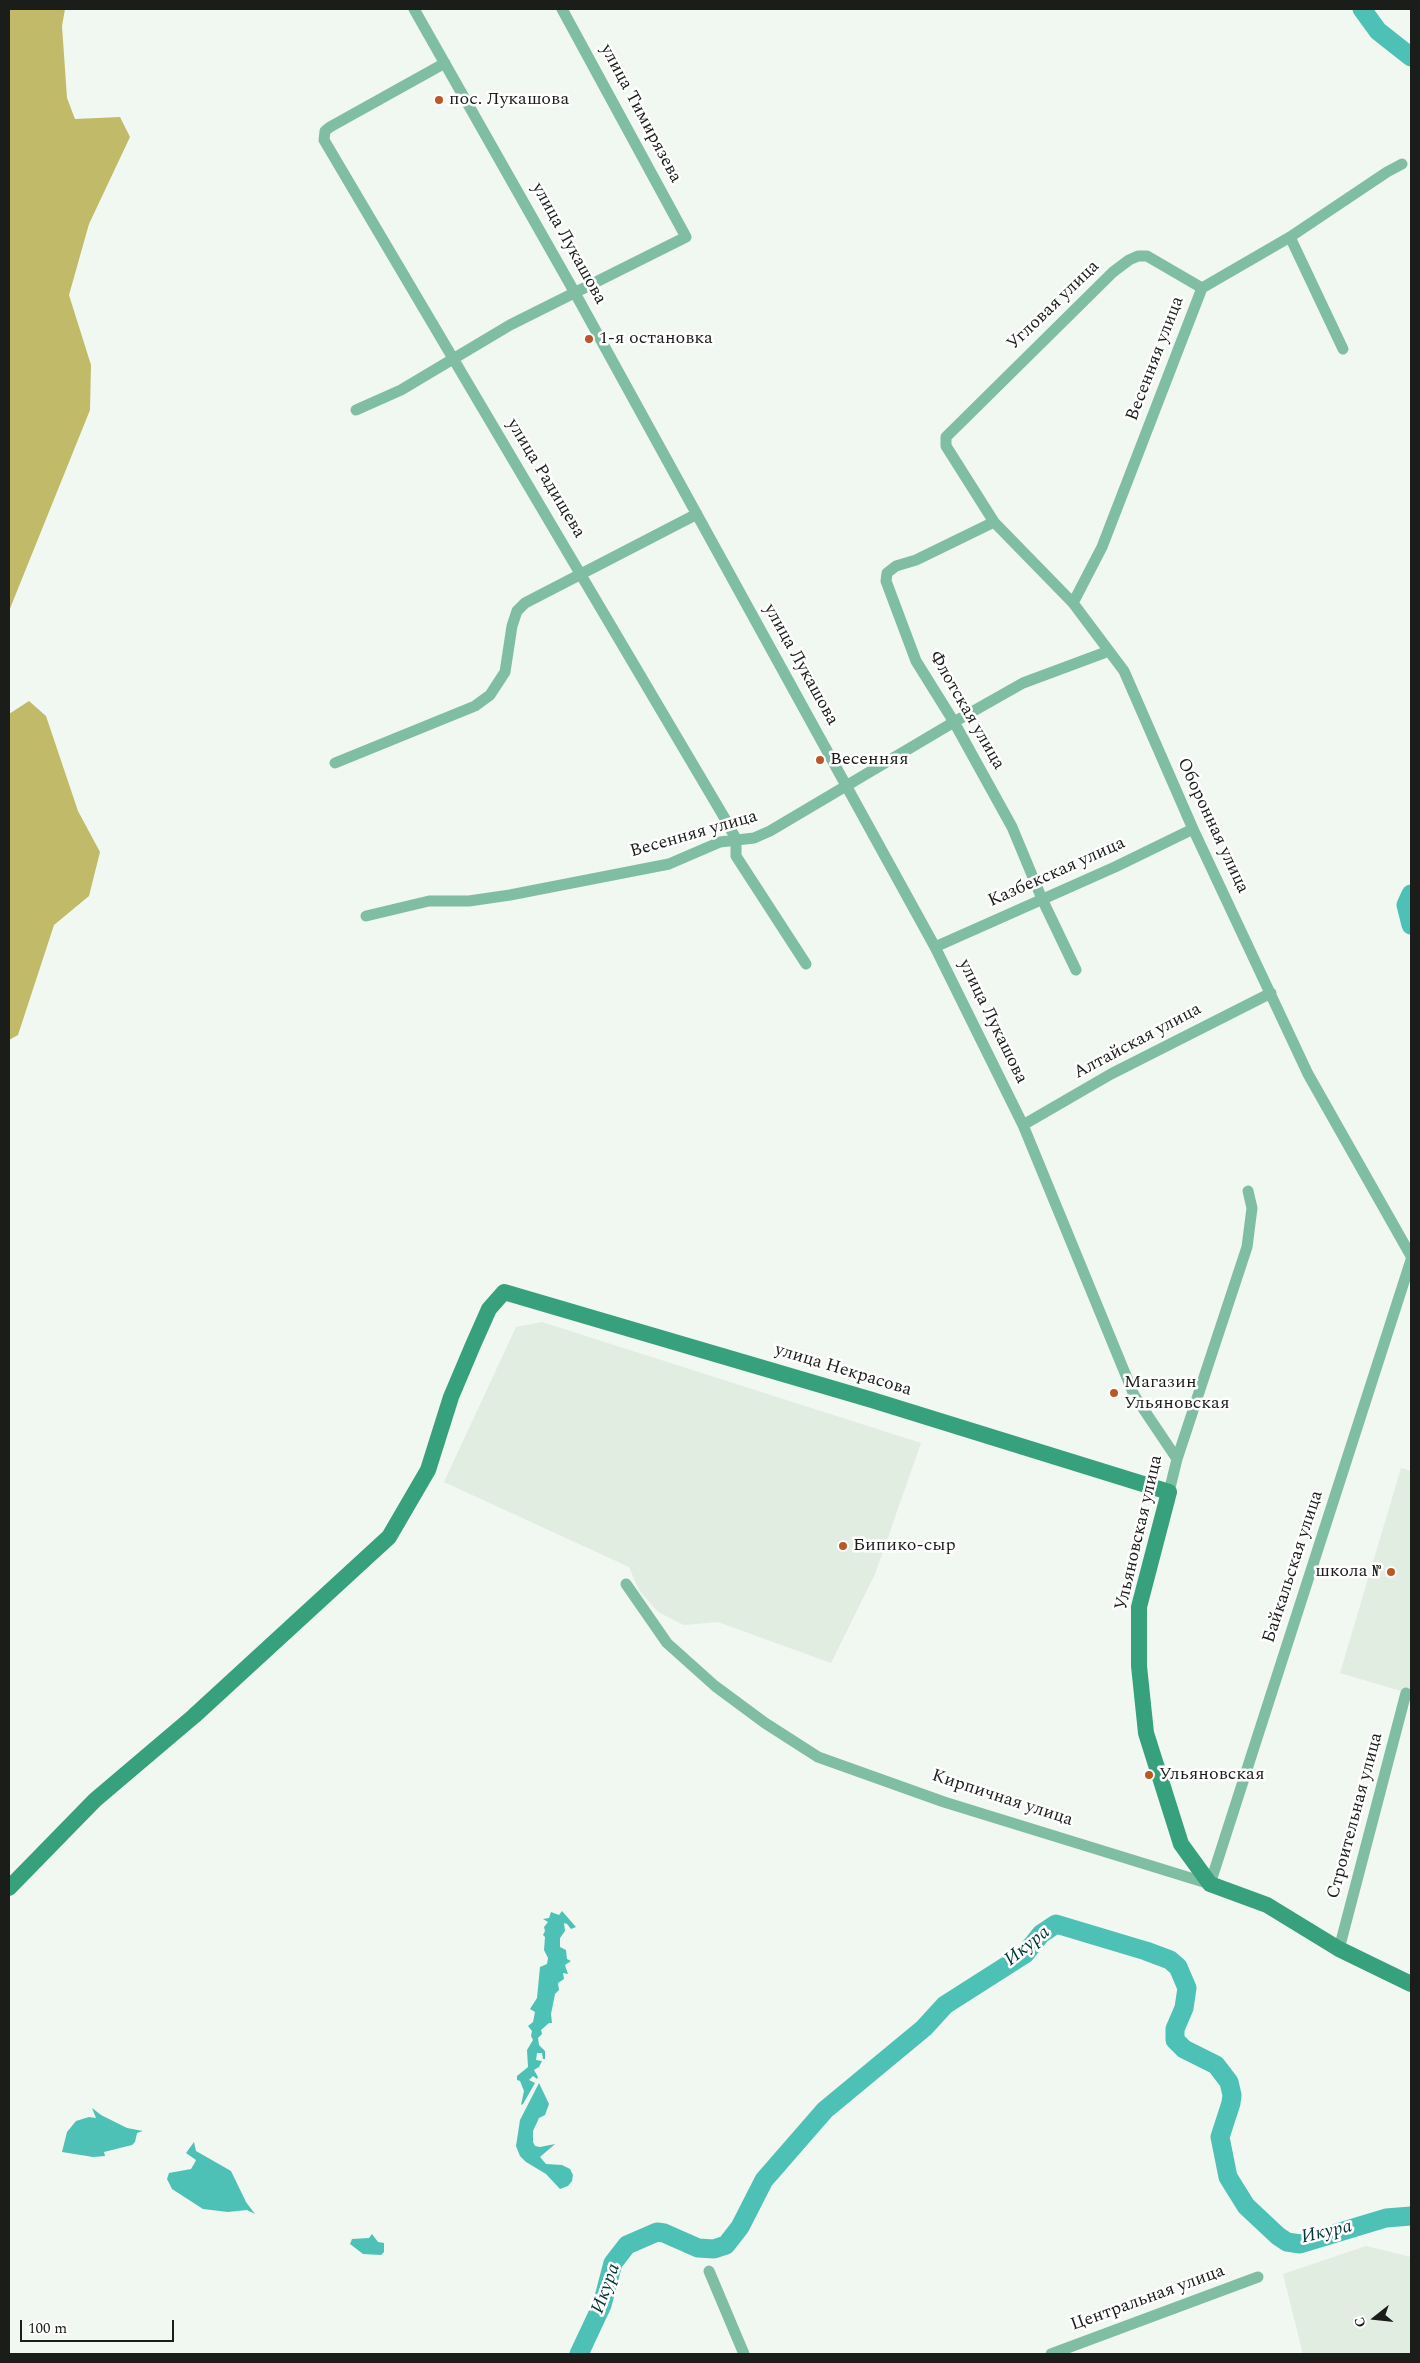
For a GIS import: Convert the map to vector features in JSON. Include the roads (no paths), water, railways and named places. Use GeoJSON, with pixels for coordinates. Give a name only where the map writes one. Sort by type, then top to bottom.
{"type":"FeatureCollection","features":[{"type":"Feature","properties":{"kind":"street","name":"улица Лукашова"},"geometry":{"type":"LineString","coordinates":[[414,9],[576,293],[935,947],[1023,1125],[1134,1395],[1177,1459]]}},
{"type":"Feature","properties":{"kind":"street","name":"улица Тимирязева"},"geometry":{"type":"LineString","coordinates":[[562,9],[686,237],[576,293]]}},
{"type":"Feature","properties":{"kind":"street","name":"улица Радищева"},"geometry":{"type":"LineString","coordinates":[[445,62],[330,127],[324,131],[324,140],[736,839],[736,856],[806,964]]}},
{"type":"Feature","properties":{"kind":"street","name":"Весенняя улица"},"geometry":{"type":"LineString","coordinates":[[1073,603],[1102,547],[1202,288],[1290,237],[1402,164]]}},
{"type":"Feature","properties":{"kind":"street"},"geometry":{"type":"LineString","coordinates":[[1290,237],[1343,349]]}},
{"type":"Feature","properties":{"kind":"street","name":"Угловая улица"},"geometry":{"type":"LineString","coordinates":[[946,437],[1106,279],[1129,260],[1138,256],[1148,256],[1202,288]]}},
{"type":"Feature","properties":{"kind":"street"},"geometry":{"type":"LineString","coordinates":[[356,410],[401,390],[438,369],[452,358],[576,293]]}},
{"type":"Feature","properties":{"kind":"street","name":"Оборонная улица"},"geometry":{"type":"LineString","coordinates":[[946,437],[946,446],[994,522],[1073,603],[1124,671],[1193,829],[1308,1074],[1411,1256]]}},
{"type":"Feature","properties":{"kind":"street"},"geometry":{"type":"LineString","coordinates":[[335,763],[475,706],[490,695],[505,672],[512,626],[517,611],[525,603],[580,572],[697,514]]}},
{"type":"Feature","properties":{"kind":"street","name":"Флотская улица"},"geometry":{"type":"LineString","coordinates":[[994,522],[916,560],[896,566],[887,572],[886,581],[916,661],[954,722],[1012,827],[1042,899],[1076,970]]}},
{"type":"Feature","properties":{"kind":"street","name":"Весенняя улица"},"geometry":{"type":"LineString","coordinates":[[366,916],[429,901],[469,901],[510,895],[669,864],[720,842],[754,838],[848,787],[1023,682],[1109,651]]}},
{"type":"Feature","properties":{"kind":"street","name":"Казбекская улица"},"geometry":{"type":"LineString","coordinates":[[935,947],[1115,867],[1193,829]]}},
{"type":"Feature","properties":{"kind":"street","name":"Алтайская улица"},"geometry":{"type":"LineString","coordinates":[[1023,1125],[1111,1074],[1271,993]]}},
{"type":"Feature","properties":{"kind":"street","name":"Ульяновская улица"},"geometry":{"type":"LineString","coordinates":[[1210,1884],[1181,1844],[1146,1733],[1139,1666],[1139,1607],[1177,1459],[1247,1247],[1252,1208],[1248,1191]]}},
{"type":"Feature","properties":{"kind":"street","name":"Байкальская улица"},"geometry":{"type":"LineString","coordinates":[[1210,1884],[1411,1260]]}},
{"type":"Feature","properties":{"kind":"street","name":"улица Некрасова"},"geometry":{"type":"LineString","coordinates":[[9,1888],[95,1800],[194,1716],[306,1611],[389,1537],[428,1470],[451,1397],[469,1354],[489,1309],[504,1292],[862,1397],[1169,1492]]}},
{"type":"Feature","properties":{"kind":"street","name":"Кирпичная улица"},"geometry":{"type":"LineString","coordinates":[[626,1584],[667,1643],[708,1680],[765,1723],[818,1757],[944,1802],[1210,1884],[1268,1904],[1339,1949],[1411,1984]]}},
{"type":"Feature","properties":{"kind":"street","name":"Строительная улица"},"geometry":{"type":"LineString","coordinates":[[1339,1949],[1406,1693]]}},
{"type":"Feature","properties":{"kind":"street"},"geometry":{"type":"LineString","coordinates":[[709,2270],[744,2354]]}},
{"type":"Feature","properties":{"kind":"street","name":"Центральная улица"},"geometry":{"type":"LineString","coordinates":[[1051,2354],[1258,2276]]}},
{"type":"Feature","properties":{"kind":"water"},"geometry":{"type":"Polygon","coordinates":[[[562,1911],[576,1927],[571,1929],[564,1923],[565,1931],[560,1938],[560,1947],[566,1950],[567,1959],[571,1961],[565,1965],[568,1974],[563,1973],[564,1979],[558,1983],[559,1990],[555,1994],[551,2014],[552,2023],[549,2023],[541,2030],[542,2034],[538,2038],[539,2045],[545,2051],[545,2059],[543,2059],[542,2053],[537,2053],[536,2060],[542,2061],[539,2067],[534,2070],[538,2077],[537,2079],[533,2076],[529,2080],[535,2083],[521,2105],[524,2091],[520,2081],[517,2080],[517,2076],[528,2067],[527,2050],[533,2040],[531,2036],[532,2031],[528,2026],[533,2022],[535,2012],[530,2009],[537,1998],[540,1967],[547,1964],[548,1958],[544,1950],[545,1937],[543,1935],[544,1927],[548,1922],[543,1919],[549,1918],[551,1912],[559,1915],[562,1911]]]}},
{"type":"Feature","properties":{"kind":"water"},"geometry":{"type":"Polygon","coordinates":[[[539,2083],[549,2104],[545,2115],[539,2118],[533,2131],[533,2142],[535,2146],[540,2147],[555,2144],[540,2157],[546,2164],[562,2165],[570,2169],[573,2175],[572,2181],[568,2186],[560,2189],[546,2174],[526,2162],[520,2156],[516,2146],[520,2120],[539,2083]]]}},
{"type":"Feature","properties":{"kind":"water"},"geometry":{"type":"Polygon","coordinates":[[[92,2108],[101,2115],[127,2128],[143,2131],[137,2133],[135,2142],[132,2145],[104,2152],[105,2156],[93,2157],[62,2152],[67,2132],[76,2121],[89,2117],[96,2118],[92,2108]]]}},
{"type":"Feature","properties":{"kind":"water"},"geometry":{"type":"Polygon","coordinates":[[[194,2142],[196,2151],[231,2171],[246,2202],[255,2214],[247,2210],[228,2212],[203,2209],[172,2189],[167,2179],[169,2173],[191,2169],[196,2160],[186,2153],[194,2142]]]}},
{"type":"Feature","properties":{"kind":"water"},"geometry":{"type":"Polygon","coordinates":[[[372,2234],[378,2242],[384,2243],[384,2252],[381,2255],[363,2254],[350,2244],[352,2239],[369,2238],[372,2234]]]}},
{"type":"Feature","properties":{"kind":"waterway","name":"Икура"},"geometry":{"type":"LineString","coordinates":[[1362,9],[1378,31],[1411,57]]}},
{"type":"Feature","properties":{"kind":"waterway","name":"Икура"},"geometry":{"type":"LineString","coordinates":[[1411,894],[1406,905],[1411,925]]}},
{"type":"Feature","properties":{"kind":"waterway","name":"Икура"},"geometry":{"type":"LineString","coordinates":[[579,2354],[602,2305],[613,2263],[627,2245],[657,2232],[664,2233],[698,2248],[714,2249],[726,2245],[740,2227],[764,2180],[825,2110],[924,2028],[945,2005],[1025,1954],[1041,1934],[1056,1924],[1146,1951],[1170,1960],[1178,1967],[1187,1988],[1184,2008],[1175,2029],[1175,2040],[1184,2049],[1216,2065],[1229,2082],[1232,2095],[1231,2103],[1220,2137],[1228,2177],[1246,2206],[1278,2236],[1287,2242],[1300,2244],[1386,2218],[1411,2216]]}},
{"type":"Feature","properties":{"kind":"place","name":"пос. Лукашова"},"geometry":{"type":"Point","coordinates":[439,100]}},
{"type":"Feature","properties":{"kind":"place","name":"1-я остановка"},"geometry":{"type":"Point","coordinates":[589,339]}},
{"type":"Feature","properties":{"kind":"place","name":"Весенняя"},"geometry":{"type":"Point","coordinates":[820,760]}},
{"type":"Feature","properties":{"kind":"place","name":"Магазин Ульяновская"},"geometry":{"type":"Point","coordinates":[1114,1393]}},
{"type":"Feature","properties":{"kind":"place","name":"Бипико-сыр"},"geometry":{"type":"Point","coordinates":[843,1546]}},
{"type":"Feature","properties":{"kind":"place","name":"школа №"},"geometry":{"type":"Point","coordinates":[1391,1572]}},
{"type":"Feature","properties":{"kind":"place","name":"Ульяновская"},"geometry":{"type":"Point","coordinates":[1149,1775]}}]}
